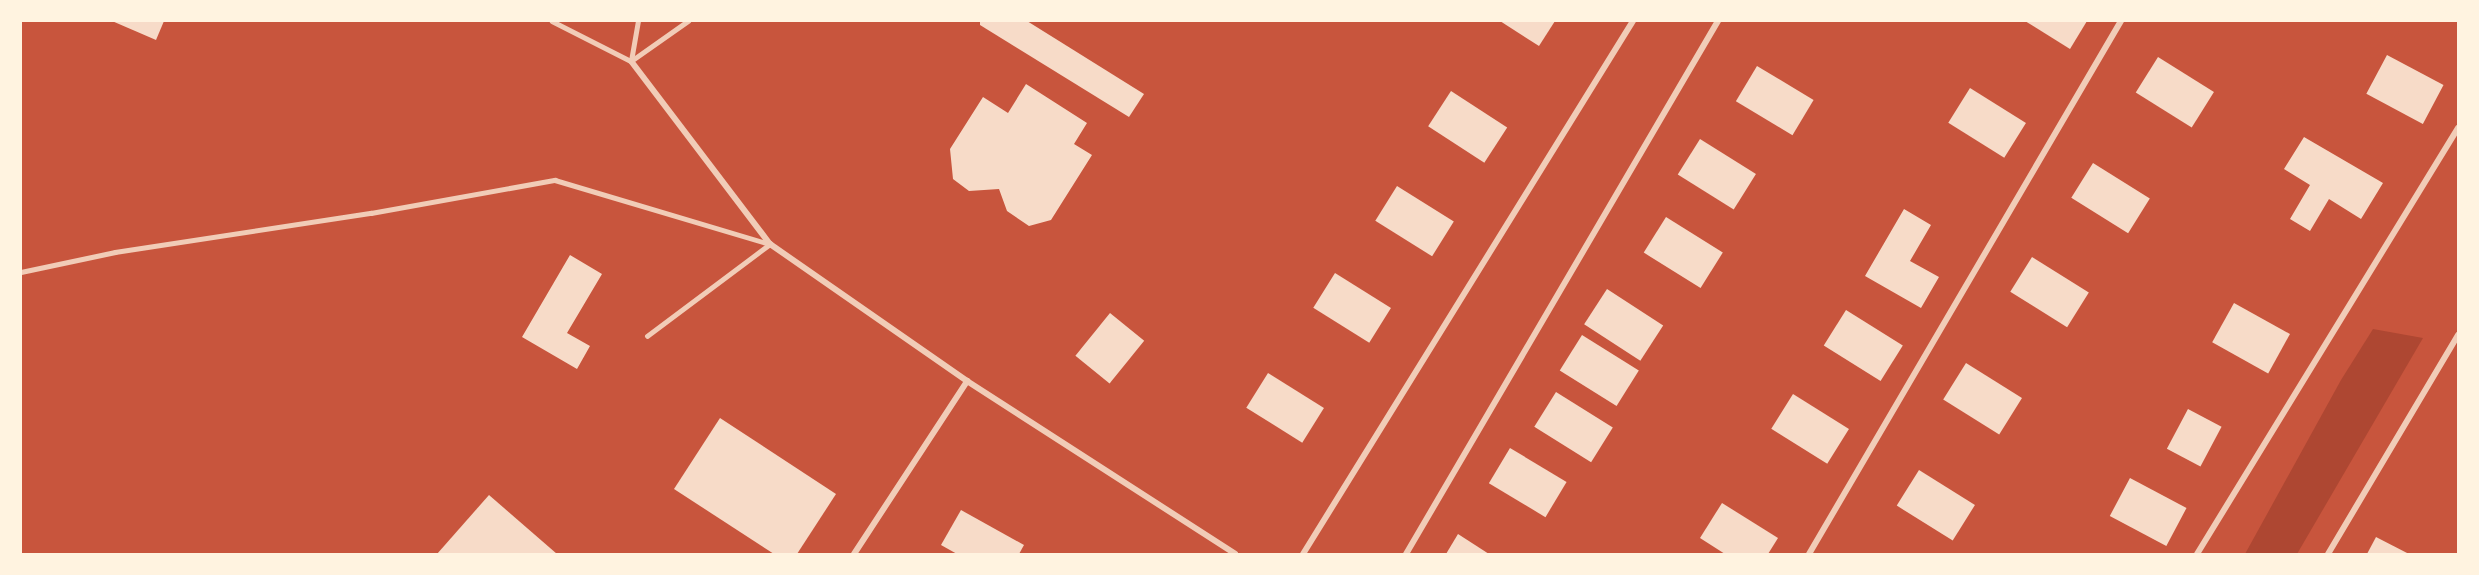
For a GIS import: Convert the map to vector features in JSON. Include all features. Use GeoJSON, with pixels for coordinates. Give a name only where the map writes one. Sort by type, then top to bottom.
{"type":"FeatureCollection","features":[{"type":"Feature","properties":{"kind":"street"},"geometry":{"type":"LineString","coordinates":[[1303,554],[1633,21]]}},
{"type":"Feature","properties":{"kind":"street"},"geometry":{"type":"LineString","coordinates":[[1406,554],[1718,21]]}},
{"type":"Feature","properties":{"kind":"street"},"geometry":{"type":"LineString","coordinates":[[1809,554],[2121,21]]}},
{"type":"Feature","properties":{"kind":"street"},"geometry":{"type":"LineString","coordinates":[[631,61],[770,244],[967,381],[1235,554]]}},
{"type":"Feature","properties":{"kind":"street"},"geometry":{"type":"LineString","coordinates":[[2197,554],[2458,128]]}},
{"type":"Feature","properties":{"kind":"street"},"geometry":{"type":"LineString","coordinates":[[2328,554],[2458,335]]}},
{"type":"Feature","properties":{"kind":"street"},"geometry":{"type":"LineString","coordinates":[[854,554],[967,381]]}},
{"type":"Feature","properties":{"kind":"lane"},"geometry":{"type":"LineString","coordinates":[[552,21],[631,61]]}},
{"type":"Feature","properties":{"kind":"lane"},"geometry":{"type":"LineString","coordinates":[[631,61],[638,21]]}},
{"type":"Feature","properties":{"kind":"lane"},"geometry":{"type":"LineString","coordinates":[[631,61],[688,21]]}},
{"type":"Feature","properties":{"kind":"lane"},"geometry":{"type":"LineString","coordinates":[[21,272],[115,252],[371,213],[555,180],[770,244]]}},
{"type":"Feature","properties":{"kind":"lane"},"geometry":{"type":"LineString","coordinates":[[647,336],[770,244]]}},
{"type":"Feature","properties":{"kind":"shaded area"},"geometry":{"type":"Polygon","coordinates":[[[2373,329],[2423,338],[2297,554],[2245,554],[2341,380],[2373,329]]]}},
{"type":"Feature","properties":{"kind":"building"},"geometry":{"type":"Polygon","coordinates":[[[112,21],[164,21],[156,40],[112,21]]]}},
{"type":"Feature","properties":{"kind":"building"},"geometry":{"type":"Polygon","coordinates":[[[980,21],[1027,21],[1144,94],[1129,117],[980,25],[980,21]]]}},
{"type":"Feature","properties":{"kind":"building"},"geometry":{"type":"Polygon","coordinates":[[[1500,21],[1555,21],[1539,46],[1500,21]]]}},
{"type":"Feature","properties":{"kind":"building"},"geometry":{"type":"Polygon","coordinates":[[[2025,21],[2087,21],[2070,49],[2025,21]]]}},
{"type":"Feature","properties":{"kind":"building"},"geometry":{"type":"Polygon","coordinates":[[[2387,55],[2444,85],[2423,124],[2366,94],[2387,55]]]}},
{"type":"Feature","properties":{"kind":"building"},"geometry":{"type":"Polygon","coordinates":[[[2158,57],[2214,92],[2192,128],[2136,93],[2158,57]]]}},
{"type":"Feature","properties":{"kind":"building"},"geometry":{"type":"Polygon","coordinates":[[[1757,66],[1814,100],[1792,135],[1736,101],[1757,66]]]}},
{"type":"Feature","properties":{"kind":"building"},"geometry":{"type":"Polygon","coordinates":[[[1026,84],[1087,123],[1074,144],[1092,155],[1051,220],[1029,226],[1007,211],[999,189],[969,191],[953,179],[950,149],[983,97],[1008,113],[1026,84]]]}},
{"type":"Feature","properties":{"kind":"building"},"geometry":{"type":"Polygon","coordinates":[[[1970,88],[2026,123],[2004,158],[1948,123],[1970,88]]]}},
{"type":"Feature","properties":{"kind":"building"},"geometry":{"type":"Polygon","coordinates":[[[1451,91],[1507,127],[1484,163],[1428,126],[1451,91]]]}},
{"type":"Feature","properties":{"kind":"building"},"geometry":{"type":"Polygon","coordinates":[[[2304,137],[2383,183],[2361,219],[2329,199],[2310,231],[2290,219],[2310,185],[2284,169],[2304,137]]]}},
{"type":"Feature","properties":{"kind":"building"},"geometry":{"type":"Polygon","coordinates":[[[1700,139],[1756,174],[1734,210],[1678,175],[1700,139]]]}},
{"type":"Feature","properties":{"kind":"building"},"geometry":{"type":"Polygon","coordinates":[[[2093,163],[2150,199],[2128,233],[2071,198],[2093,163]]]}},
{"type":"Feature","properties":{"kind":"building"},"geometry":{"type":"Polygon","coordinates":[[[1397,186],[1454,222],[1432,256],[1375,221],[1397,186]]]}},
{"type":"Feature","properties":{"kind":"building"},"geometry":{"type":"Polygon","coordinates":[[[1904,209],[1931,225],[1910,261],[1939,277],[1921,308],[1865,276],[1904,209]]]}},
{"type":"Feature","properties":{"kind":"building"},"geometry":{"type":"Polygon","coordinates":[[[1666,217],[1723,253],[1701,288],[1644,253],[1666,217]]]}},
{"type":"Feature","properties":{"kind":"building"},"geometry":{"type":"Polygon","coordinates":[[[570,255],[602,274],[567,333],[590,346],[577,369],[522,337],[570,255]]]}},
{"type":"Feature","properties":{"kind":"building"},"geometry":{"type":"Polygon","coordinates":[[[2032,257],[2089,293],[2067,327],[2010,292],[2032,257]]]}},
{"type":"Feature","properties":{"kind":"building"},"geometry":{"type":"Polygon","coordinates":[[[1335,273],[1391,308],[1369,343],[1313,308],[1335,273]]]}},
{"type":"Feature","properties":{"kind":"building"},"geometry":{"type":"Polygon","coordinates":[[[1607,289],[1663,325],[1640,361],[1584,324],[1607,289]]]}},
{"type":"Feature","properties":{"kind":"building"},"geometry":{"type":"Polygon","coordinates":[[[2234,303],[2290,334],[2268,373],[2212,342],[2234,303]]]}},
{"type":"Feature","properties":{"kind":"building"},"geometry":{"type":"Polygon","coordinates":[[[1846,310],[1903,346],[1881,381],[1824,346],[1846,310]]]}},
{"type":"Feature","properties":{"kind":"building"},"geometry":{"type":"Polygon","coordinates":[[[1110,313],[1144,341],[1110,383],[1075,356],[1110,313]]]}},
{"type":"Feature","properties":{"kind":"building"},"geometry":{"type":"Polygon","coordinates":[[[1582,335],[1639,371],[1617,406],[1560,371],[1582,335]]]}},
{"type":"Feature","properties":{"kind":"building"},"geometry":{"type":"Polygon","coordinates":[[[1966,363],[2022,398],[1999,434],[1943,399],[1966,363]]]}},
{"type":"Feature","properties":{"kind":"building"},"geometry":{"type":"Polygon","coordinates":[[[1268,373],[1324,408],[1302,443],[1246,408],[1268,373]]]}},
{"type":"Feature","properties":{"kind":"building"},"geometry":{"type":"Polygon","coordinates":[[[1556,392],[1613,428],[1591,462],[1534,427],[1556,392]]]}},
{"type":"Feature","properties":{"kind":"building"},"geometry":{"type":"Polygon","coordinates":[[[1793,394],[1849,429],[1827,464],[1771,429],[1793,394]]]}},
{"type":"Feature","properties":{"kind":"building"},"geometry":{"type":"Polygon","coordinates":[[[2188,409],[2222,427],[2200,467],[2167,449],[2188,409]]]}},
{"type":"Feature","properties":{"kind":"building"},"geometry":{"type":"Polygon","coordinates":[[[720,418],[836,494],[797,554],[774,554],[674,489],[720,418]]]}},
{"type":"Feature","properties":{"kind":"building"},"geometry":{"type":"Polygon","coordinates":[[[1510,448],[1567,482],[1545,517],[1489,483],[1510,448]]]}},
{"type":"Feature","properties":{"kind":"building"},"geometry":{"type":"Polygon","coordinates":[[[1919,470],[1975,505],[1953,541],[1897,506],[1919,470]]]}},
{"type":"Feature","properties":{"kind":"building"},"geometry":{"type":"Polygon","coordinates":[[[2130,478],[2187,508],[2166,546],[2110,516],[2130,478]]]}},
{"type":"Feature","properties":{"kind":"building"},"geometry":{"type":"Polygon","coordinates":[[[489,495],[557,554],[437,554],[489,495]]]}},
{"type":"Feature","properties":{"kind":"building"},"geometry":{"type":"Polygon","coordinates":[[[1722,503],[1778,538],[1768,554],[1725,554],[1700,538],[1722,503]]]}},
{"type":"Feature","properties":{"kind":"building"},"geometry":{"type":"Polygon","coordinates":[[[961,510],[1024,545],[1019,554],[957,554],[941,545],[961,510]]]}},
{"type":"Feature","properties":{"kind":"building"},"geometry":{"type":"Polygon","coordinates":[[[1458,534],[1489,554],[1446,554],[1458,534]]]}},
{"type":"Feature","properties":{"kind":"building"},"geometry":{"type":"Polygon","coordinates":[[[2376,537],[2409,554],[2367,554],[2376,537]]]}}]}
